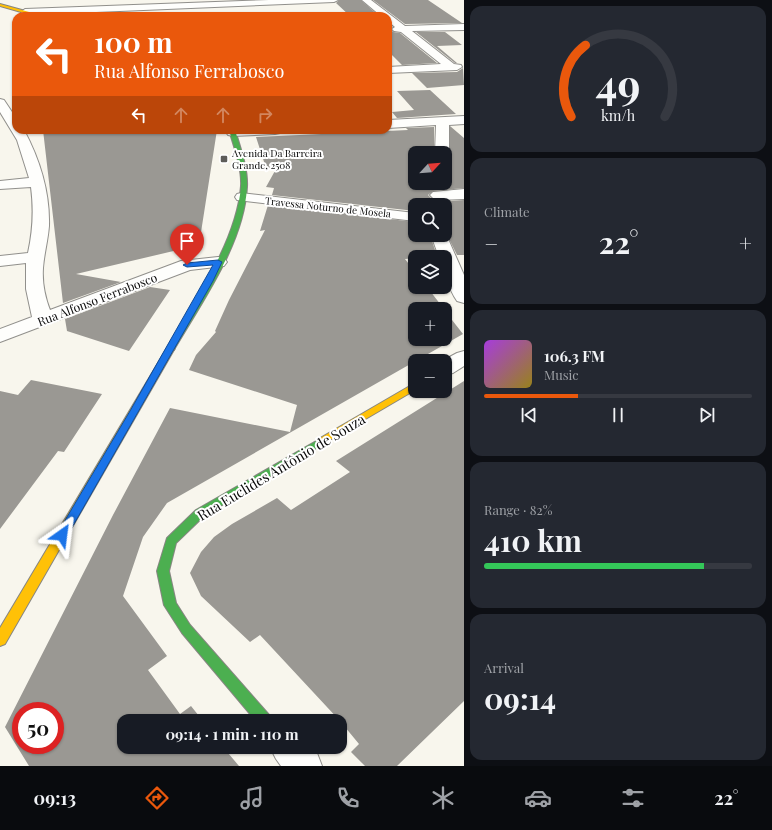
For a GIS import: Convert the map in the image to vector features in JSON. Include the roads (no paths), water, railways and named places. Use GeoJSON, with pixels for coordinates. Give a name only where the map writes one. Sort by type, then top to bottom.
{"type":"FeatureCollection","features":[{"type":"Feature","properties":{"kind":"main road"},"geometry":{"type":"LineString","coordinates":[[0,5],[25,12]]}},
{"type":"Feature","properties":{"kind":"main road"},"geometry":{"type":"LineString","coordinates":[[0,640],[135,411],[209,281],[235,230],[244,186],[238,146],[234,134]]}},
{"type":"Feature","properties":{"kind":"main road","name":"Rua Euclides Antônio de Souza"},"geometry":{"type":"LineString","coordinates":[[259,714],[186,628],[170,605],[163,572],[171,541],[200,513],[408,390]]}},
{"type":"Feature","properties":{"kind":"street"},"geometry":{"type":"LineString","coordinates":[[25,12],[334,0]]}},
{"type":"Feature","properties":{"kind":"street"},"geometry":{"type":"LineString","coordinates":[[366,0],[382,12]]}},
{"type":"Feature","properties":{"kind":"street"},"geometry":{"type":"LineString","coordinates":[[392,20],[451,67]]}},
{"type":"Feature","properties":{"kind":"street"},"geometry":{"type":"LineString","coordinates":[[392,30],[464,27]]}},
{"type":"Feature","properties":{"kind":"street"},"geometry":{"type":"LineString","coordinates":[[392,70],[464,66]]}},
{"type":"Feature","properties":{"kind":"street"},"geometry":{"type":"LineString","coordinates":[[0,103],[12,124]]}},
{"type":"Feature","properties":{"kind":"street"},"geometry":{"type":"LineString","coordinates":[[392,124],[464,120]]}},
{"type":"Feature","properties":{"kind":"street"},"geometry":{"type":"LineString","coordinates":[[442,146],[443,121]]}},
{"type":"Feature","properties":{"kind":"street"},"geometry":{"type":"LineString","coordinates":[[17,134],[36,172],[40,194],[41,221],[34,270],[36,297],[43,320]]}},
{"type":"Feature","properties":{"kind":"street"},"geometry":{"type":"LineString","coordinates":[[0,185],[38,182]]}},
{"type":"Feature","properties":{"kind":"street"},"geometry":{"type":"LineString","coordinates":[[438,194],[464,194]]}},
{"type":"Feature","properties":{"kind":"street"},"geometry":{"type":"LineString","coordinates":[[441,242],[464,297]]}},
{"type":"Feature","properties":{"kind":"street"},"geometry":{"type":"LineString","coordinates":[[0,261],[36,258]]}},
{"type":"Feature","properties":{"kind":"street","name":"Rua Alfonso Ferrabosco"},"geometry":{"type":"LineString","coordinates":[[0,336],[187,265],[218,262]]}},
{"type":"Feature","properties":{"kind":"street"},"geometry":{"type":"LineString","coordinates":[[452,364],[464,357]]}},
{"type":"Feature","properties":{"kind":"street"},"geometry":{"type":"LineString","coordinates":[[294,754],[304,766]]}},
{"type":"Feature","properties":{"kind":"lane","name":"Travessa Noturno de Mosela"},"geometry":{"type":"LineString","coordinates":[[241,198],[408,216]]}},
{"type":"Feature","properties":{"kind":"place","name":"Avenida Da Barreira Grande, 2508"},"geometry":{"type":"Point","coordinates":[224,159]}}]}
